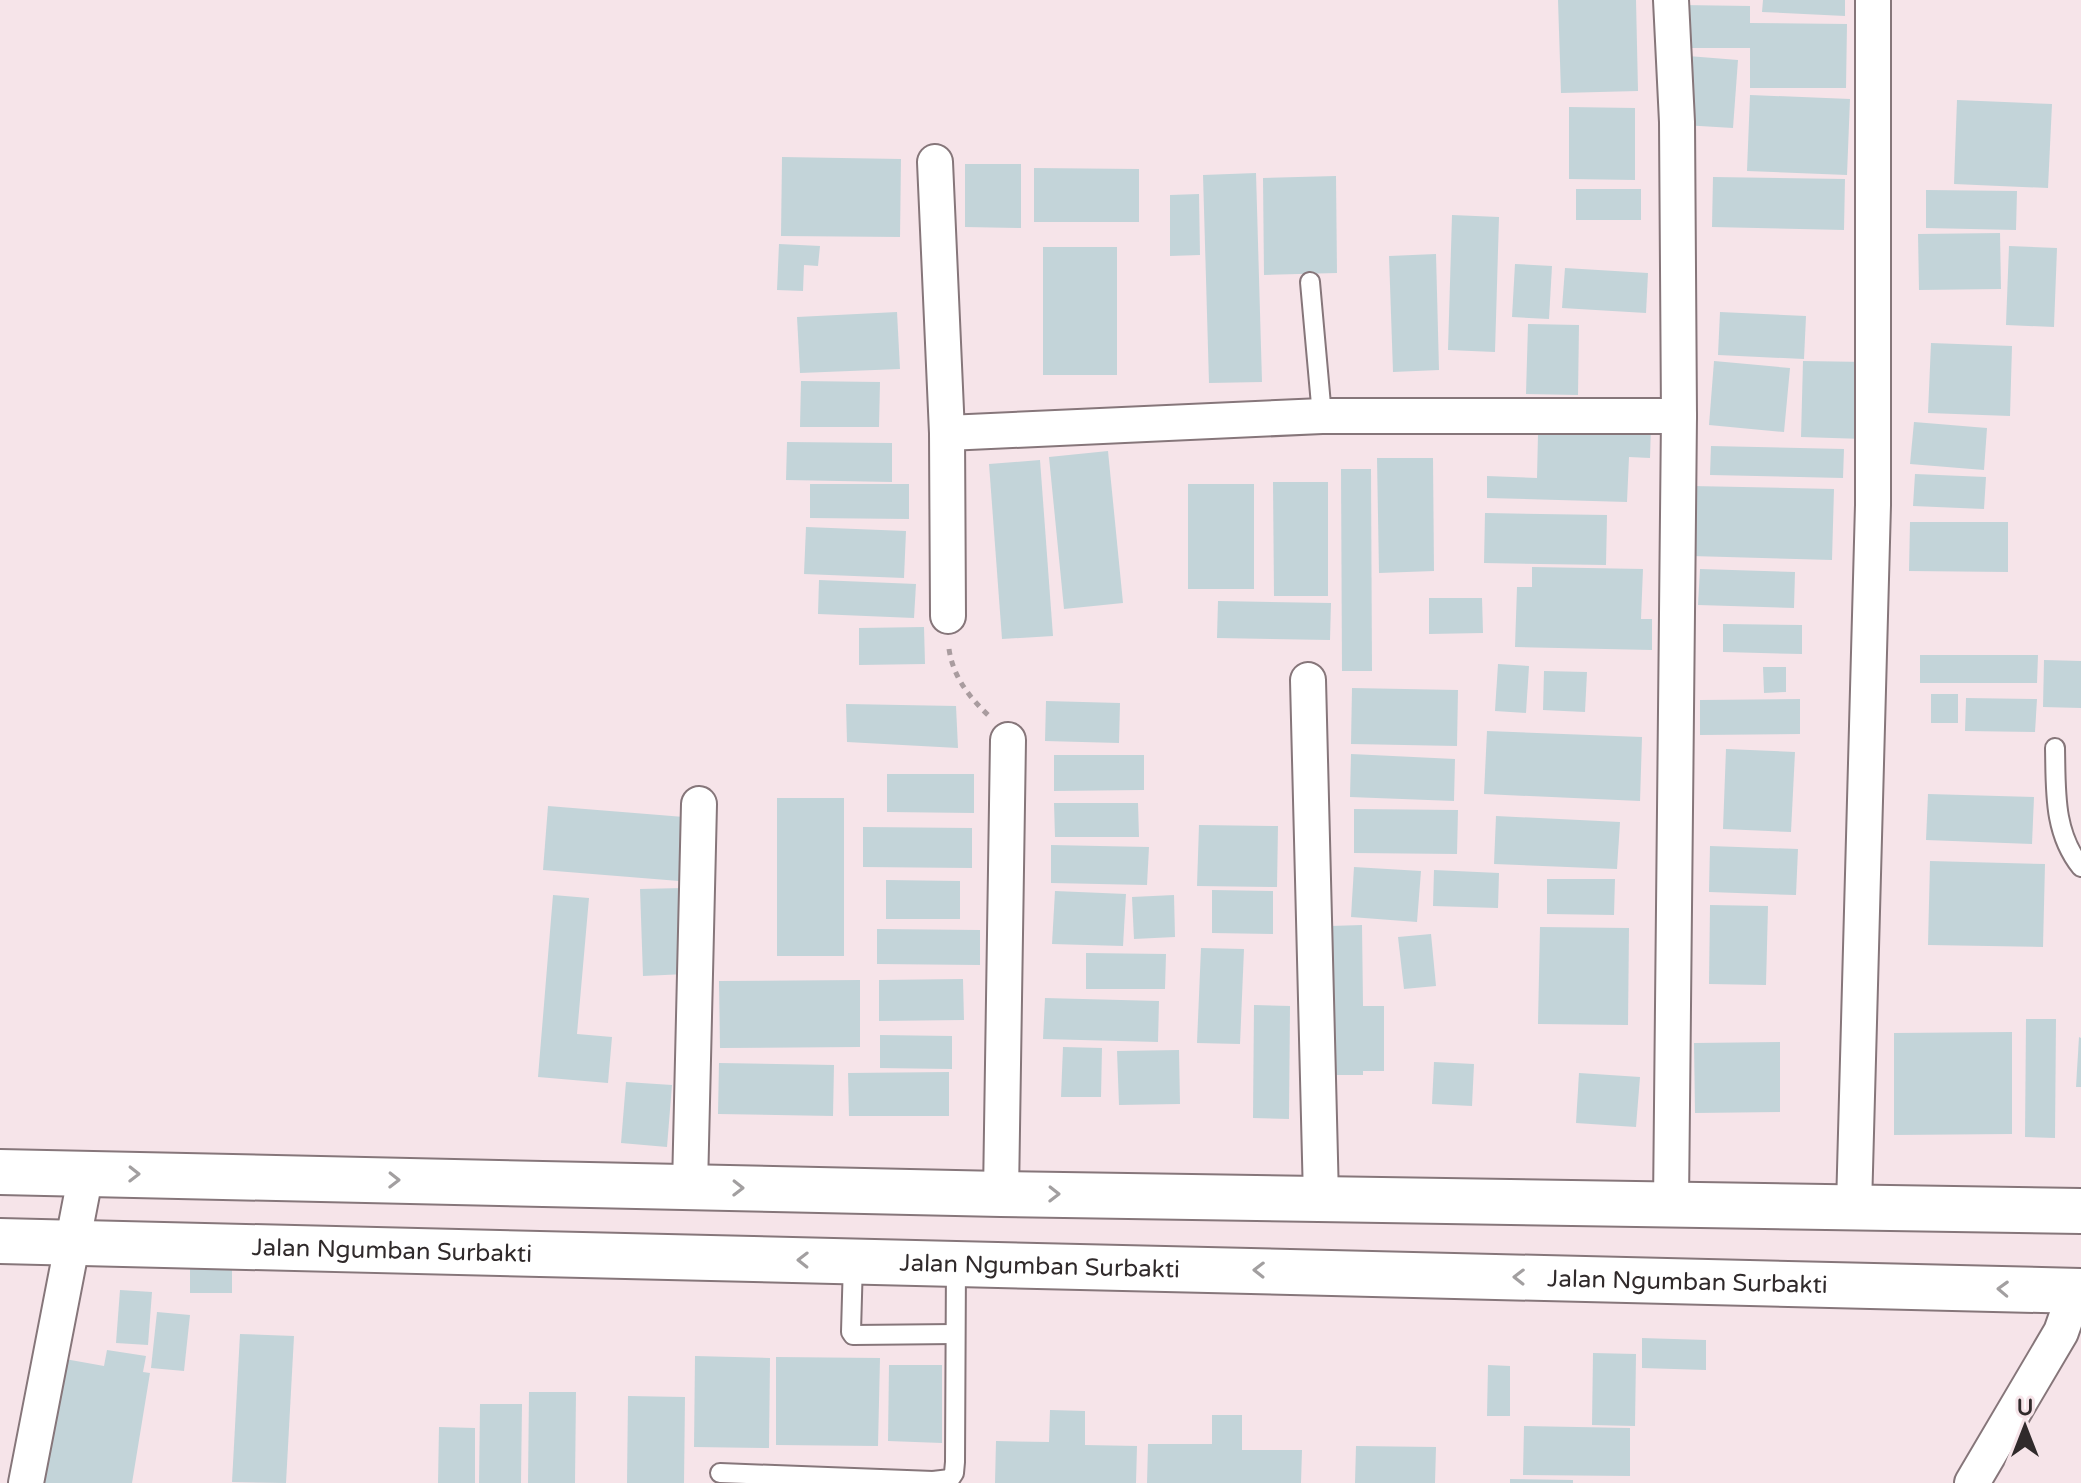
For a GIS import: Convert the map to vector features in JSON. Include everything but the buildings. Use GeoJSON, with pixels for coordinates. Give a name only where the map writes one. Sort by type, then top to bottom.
{"type":"FeatureCollection","features":[{"type":"Feature","properties":{"kind":"highway"},"geometry":{"type":"LineString","coordinates":[[0,1172],[1001,1194],[2081,1211]]}},
{"type":"Feature","properties":{"kind":"highway","name":"Jalan Ngumban Surbakti"},"geometry":{"type":"LineString","coordinates":[[0,1241],[2076,1291]]}},
{"type":"Feature","properties":{"kind":"street"},"geometry":{"type":"LineString","coordinates":[[1671,0],[1677,122],[1679,416],[1671,1204]]}},
{"type":"Feature","properties":{"kind":"street"},"geometry":{"type":"LineString","coordinates":[[1854,1207],[1873,505],[1873,0]]}},
{"type":"Feature","properties":{"kind":"street"},"geometry":{"type":"LineString","coordinates":[[935,162],[947,433],[948,616]]}},
{"type":"Feature","properties":{"kind":"street"},"geometry":{"type":"LineString","coordinates":[[947,433],[1322,416],[1679,416]]}},
{"type":"Feature","properties":{"kind":"street"},"geometry":{"type":"LineString","coordinates":[[1308,680],[1321,1198]]}},
{"type":"Feature","properties":{"kind":"street"},"geometry":{"type":"LineString","coordinates":[[1001,1194],[1008,740]]}},
{"type":"Feature","properties":{"kind":"street"},"geometry":{"type":"LineString","coordinates":[[690,1187],[699,804]]}},
{"type":"Feature","properties":{"kind":"street"},"geometry":{"type":"LineString","coordinates":[[26,1483],[86,1173]]}},
{"type":"Feature","properties":{"kind":"street"},"geometry":{"type":"LineString","coordinates":[[1972,1483],[2061,1332],[2076,1291]]}},
{"type":"Feature","properties":{"kind":"lane"},"geometry":{"type":"LineString","coordinates":[[1310,282],[1322,416]]}},
{"type":"Feature","properties":{"kind":"lane"},"geometry":{"type":"LineString","coordinates":[[2055,748],[2057,807],[2064,840],[2081,867]]}},
{"type":"Feature","properties":{"kind":"lane"},"geometry":{"type":"LineString","coordinates":[[853,1261],[853,1335],[955,1334]]}},
{"type":"Feature","properties":{"kind":"lane"},"geometry":{"type":"LineString","coordinates":[[720,1473],[933,1481],[950,1479],[955,1462],[956,1263]]}},
{"type":"Feature","properties":{"kind":"path"},"geometry":{"type":"LineString","coordinates":[[948,616],[951,664],[974,701],[1008,740]]}}]}
